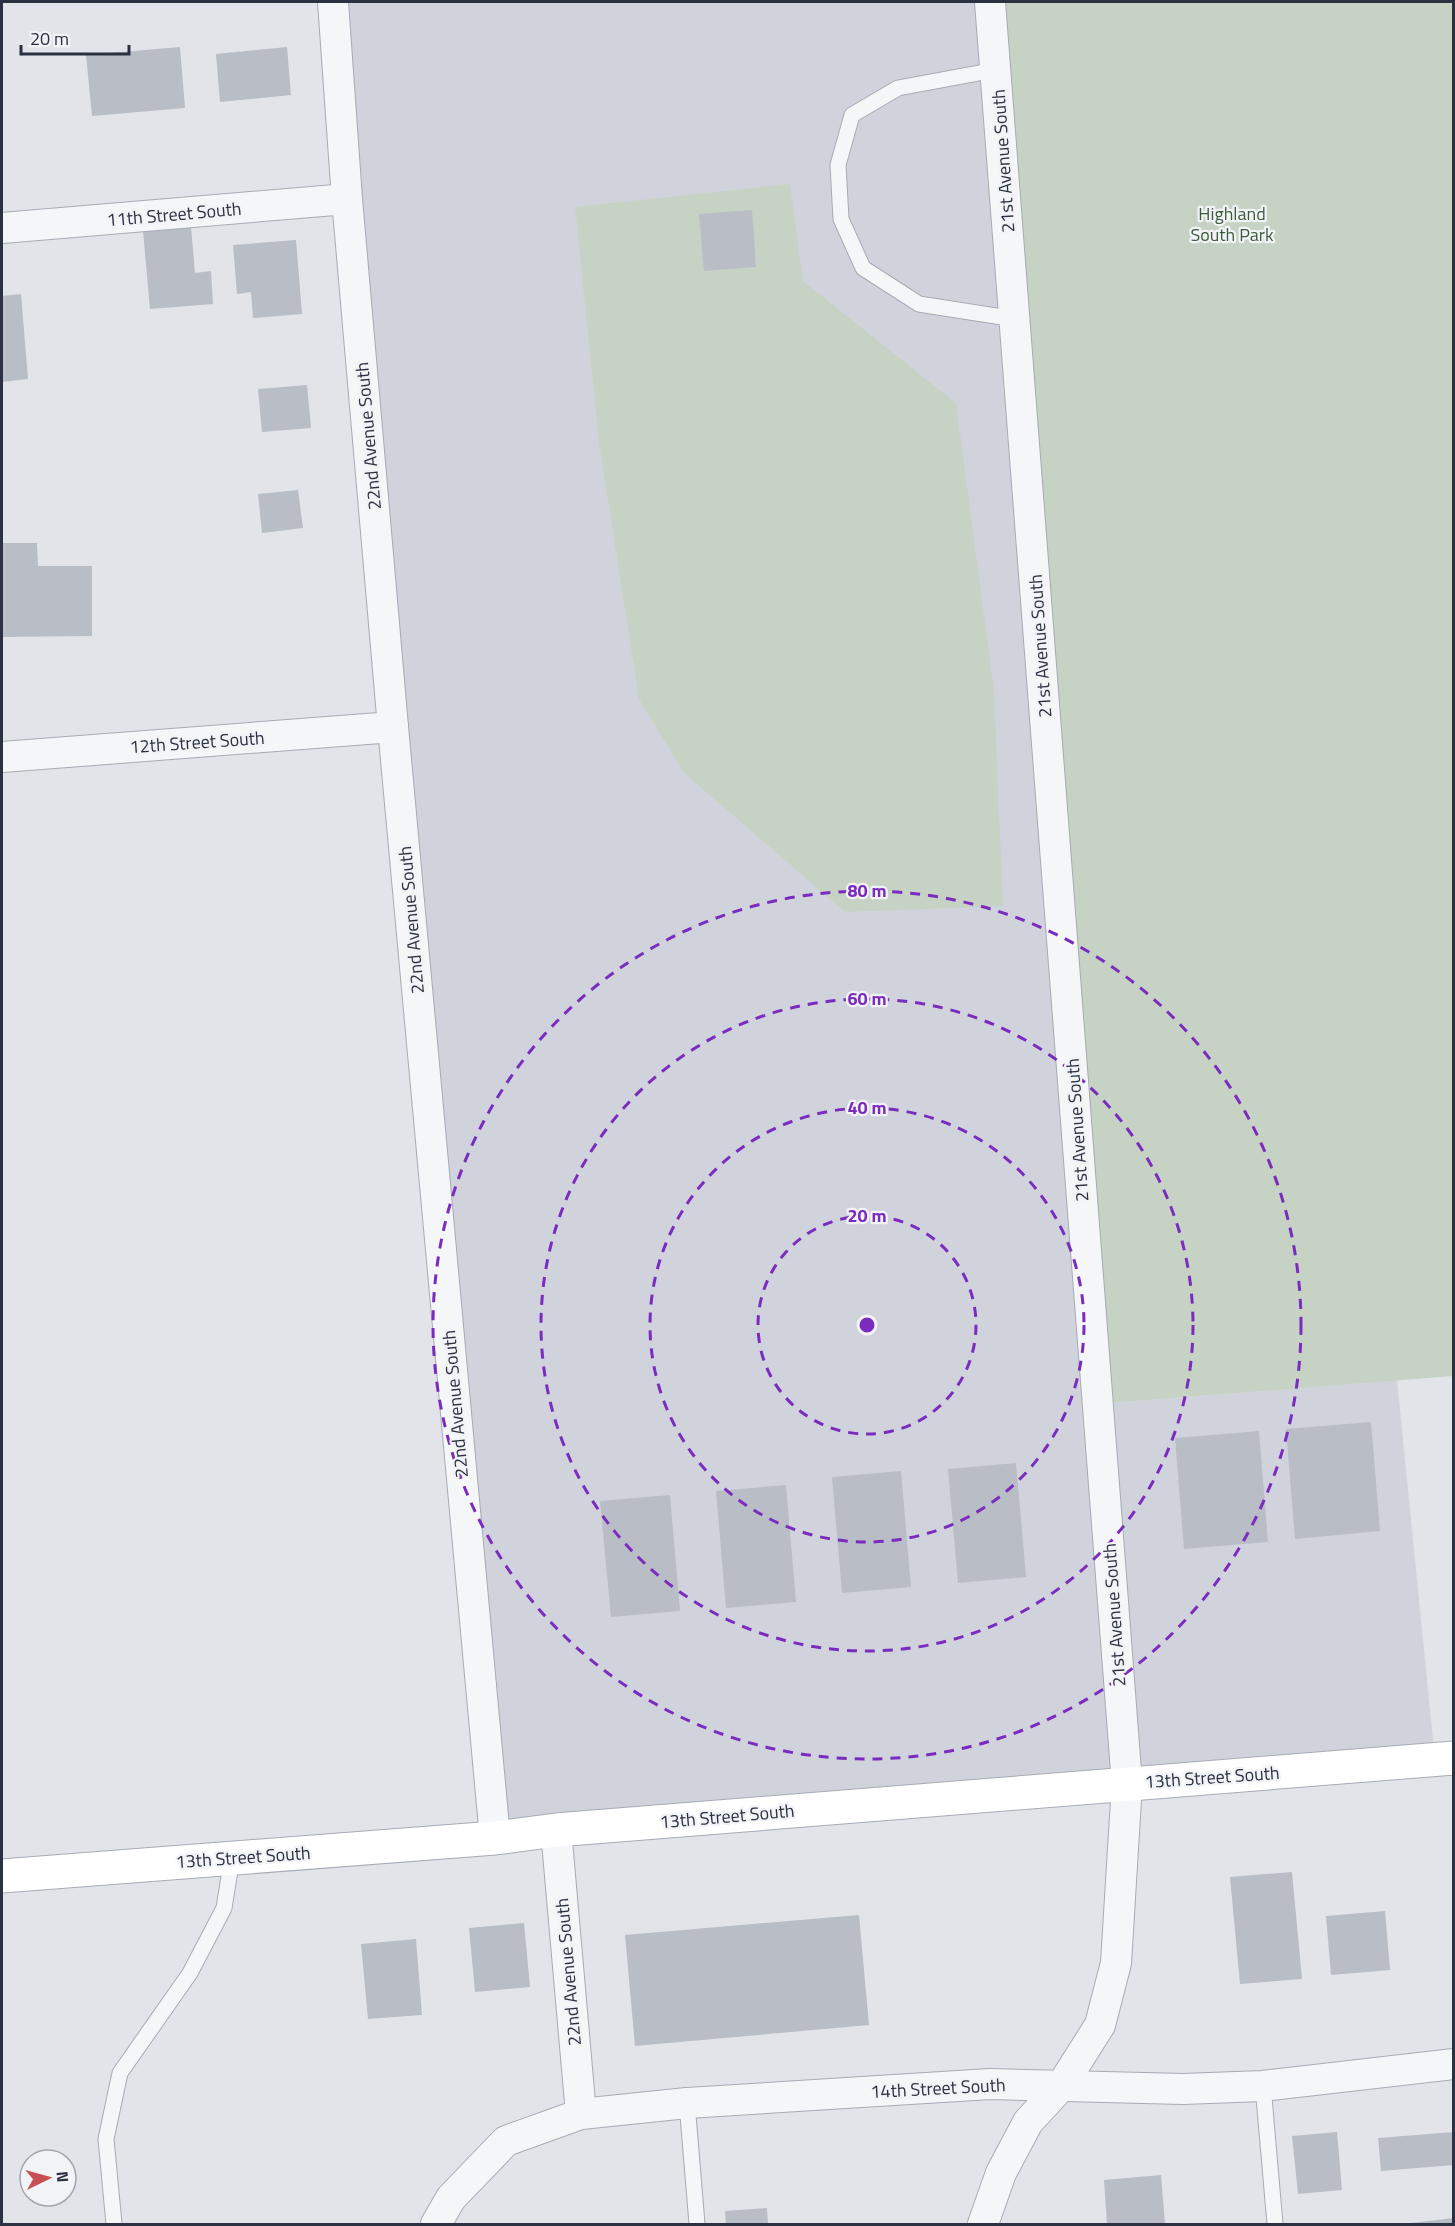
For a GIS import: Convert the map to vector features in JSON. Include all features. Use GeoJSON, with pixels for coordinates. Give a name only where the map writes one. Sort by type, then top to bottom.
{"type":"FeatureCollection","features":[{"type":"Feature","properties":{"kind":"street","name":"22nd Avenue South"},"geometry":{"type":"LineString","coordinates":[[333,2],[347,199],[393,727],[495,1838]]}},
{"type":"Feature","properties":{"kind":"street","name":"21st Avenue South"},"geometry":{"type":"LineString","coordinates":[[983,2224],[1001,2173],[1028,2122],[1062,2085],[1100,2025],[1116,1963],[1127,1784],[990,2]]}},
{"type":"Feature","properties":{"kind":"street","name":"11th Street South"},"geometry":{"type":"LineString","coordinates":[[2,228],[347,199]]}},
{"type":"Feature","properties":{"kind":"street","name":"12th Street South"},"geometry":{"type":"LineString","coordinates":[[2,756],[393,727]]}},
{"type":"Feature","properties":{"kind":"street","name":"13th Street South"},"geometry":{"type":"LineString","coordinates":[[2,1876],[495,1838],[556,1830],[1454,1758]]}},
{"type":"Feature","properties":{"kind":"street","name":"22nd Avenue South"},"geometry":{"type":"LineString","coordinates":[[556,1830],[581,2114]]}},
{"type":"Feature","properties":{"kind":"street","name":"14th Street South"},"geometry":{"type":"LineString","coordinates":[[436,2224],[451,2198],[506,2141],[581,2114],[687,2103],[990,2084],[1183,2089],[1263,2086],[1454,2064]]}},
{"type":"Feature","properties":{"kind":"lane"},"geometry":{"type":"LineString","coordinates":[[995,70],[898,88],[852,115],[838,165],[841,219],[863,268],[919,304],[1015,319]]}},
{"type":"Feature","properties":{"kind":"lane"},"geometry":{"type":"LineString","coordinates":[[114,2224],[106,2139],[120,2073],[190,1972],[224,1908],[232,1858]]}},
{"type":"Feature","properties":{"kind":"lane"},"geometry":{"type":"LineString","coordinates":[[1263,2086],[1275,2224]]}},
{"type":"Feature","properties":{"kind":"lane"},"geometry":{"type":"LineString","coordinates":[[687,2103],[698,2224]]}},
{"type":"Feature","properties":{"kind":"shaded area"},"geometry":{"type":"Polygon","coordinates":[[[333,2],[990,2],[1098,1404],[1397,1380],[1435,1760],[495,1838],[333,2]]]}},
{"type":"Feature","properties":{"kind":"green space","name":"Highland South Park"},"geometry":{"type":"Polygon","coordinates":[[[994,2],[1453,2],[1453,1376],[1098,1404],[994,2]]]}},
{"type":"Feature","properties":{"kind":"green space"},"geometry":{"type":"Polygon","coordinates":[[[790,184],[803,281],[956,403],[994,690],[1003,906],[845,912],[684,773],[639,699],[599,443],[575,207],[790,184]]]}},
{"type":"Feature","properties":{"kind":"building"},"geometry":{"type":"Polygon","coordinates":[[[180,47],[185,108],[92,116],[86,55],[180,47]]]}},
{"type":"Feature","properties":{"kind":"building"},"geometry":{"type":"Polygon","coordinates":[[[287,47],[291,95],[220,102],[216,54],[287,47]]]}},
{"type":"Feature","properties":{"kind":"building"},"geometry":{"type":"Polygon","coordinates":[[[752,210],[756,267],[704,271],[699,214],[752,210]]]}},
{"type":"Feature","properties":{"kind":"building"},"geometry":{"type":"Polygon","coordinates":[[[191,227],[195,273],[211,271],[213,304],[150,309],[143,231],[191,227]]]}},
{"type":"Feature","properties":{"kind":"building"},"geometry":{"type":"Polygon","coordinates":[[[296,240],[302,314],[253,318],[251,292],[237,294],[233,245],[296,240]]]}},
{"type":"Feature","properties":{"kind":"building"},"geometry":{"type":"Polygon","coordinates":[[[21,294],[28,379],[2,382],[2,296],[21,294]]]}},
{"type":"Feature","properties":{"kind":"building"},"geometry":{"type":"Polygon","coordinates":[[[307,385],[311,428],[262,432],[258,389],[307,385]]]}},
{"type":"Feature","properties":{"kind":"building"},"geometry":{"type":"Polygon","coordinates":[[[298,490],[303,528],[262,533],[258,494],[298,490]]]}},
{"type":"Feature","properties":{"kind":"building"},"geometry":{"type":"Polygon","coordinates":[[[2,543],[37,543],[38,566],[92,566],[92,636],[2,637],[2,543]]]}},
{"type":"Feature","properties":{"kind":"building"},"geometry":{"type":"Polygon","coordinates":[[[1371,1422],[1380,1531],[1295,1539],[1286,1429],[1371,1422]]]}},
{"type":"Feature","properties":{"kind":"building"},"geometry":{"type":"Polygon","coordinates":[[[1259,1431],[1268,1542],[1184,1549],[1175,1438],[1259,1431]]]}},
{"type":"Feature","properties":{"kind":"building"},"geometry":{"type":"Polygon","coordinates":[[[1016,1463],[1026,1577],[958,1583],[948,1469],[1016,1463]]]}},
{"type":"Feature","properties":{"kind":"building"},"geometry":{"type":"Polygon","coordinates":[[[901,1471],[911,1587],[842,1593],[832,1477],[901,1471]]]}},
{"type":"Feature","properties":{"kind":"building"},"geometry":{"type":"Polygon","coordinates":[[[786,1485],[796,1602],[726,1608],[716,1491],[786,1485]]]}},
{"type":"Feature","properties":{"kind":"building"},"geometry":{"type":"Polygon","coordinates":[[[670,1495],[680,1611],[611,1617],[600,1501],[670,1495]]]}},
{"type":"Feature","properties":{"kind":"building"},"geometry":{"type":"Polygon","coordinates":[[[1292,1872],[1302,1979],[1240,1984],[1230,1877],[1292,1872]]]}},
{"type":"Feature","properties":{"kind":"building"},"geometry":{"type":"Polygon","coordinates":[[[1385,1911],[1390,1970],[1331,1975],[1326,1916],[1385,1911]]]}},
{"type":"Feature","properties":{"kind":"building"},"geometry":{"type":"Polygon","coordinates":[[[859,1915],[869,2025],[635,2046],[625,1935],[859,1915]]]}},
{"type":"Feature","properties":{"kind":"building"},"geometry":{"type":"Polygon","coordinates":[[[524,1923],[530,1987],[475,1992],[469,1928],[524,1923]]]}},
{"type":"Feature","properties":{"kind":"building"},"geometry":{"type":"Polygon","coordinates":[[[416,1939],[422,2015],[368,2019],[361,1944],[416,1939]]]}},
{"type":"Feature","properties":{"kind":"building"},"geometry":{"type":"Polygon","coordinates":[[[1337,2132],[1342,2190],[1298,2194],[1292,2136],[1337,2132]]]}},
{"type":"Feature","properties":{"kind":"building"},"geometry":{"type":"Polygon","coordinates":[[[1454,2132],[1454,2165],[1381,2171],[1378,2138],[1454,2132]]]}},
{"type":"Feature","properties":{"kind":"building"},"geometry":{"type":"Polygon","coordinates":[[[1161,2175],[1165,2224],[1107,2224],[1104,2180],[1161,2175]]]}},
{"type":"Feature","properties":{"kind":"building"},"geometry":{"type":"Polygon","coordinates":[[[767,2208],[768,2224],[726,2224],[725,2211],[767,2208]]]}},
{"type":"Feature","properties":{"kind":"building"},"geometry":{"type":"Polygon","coordinates":[[[1454,2218],[1454,2224],[1411,2223],[1454,2218]]]}}]}
